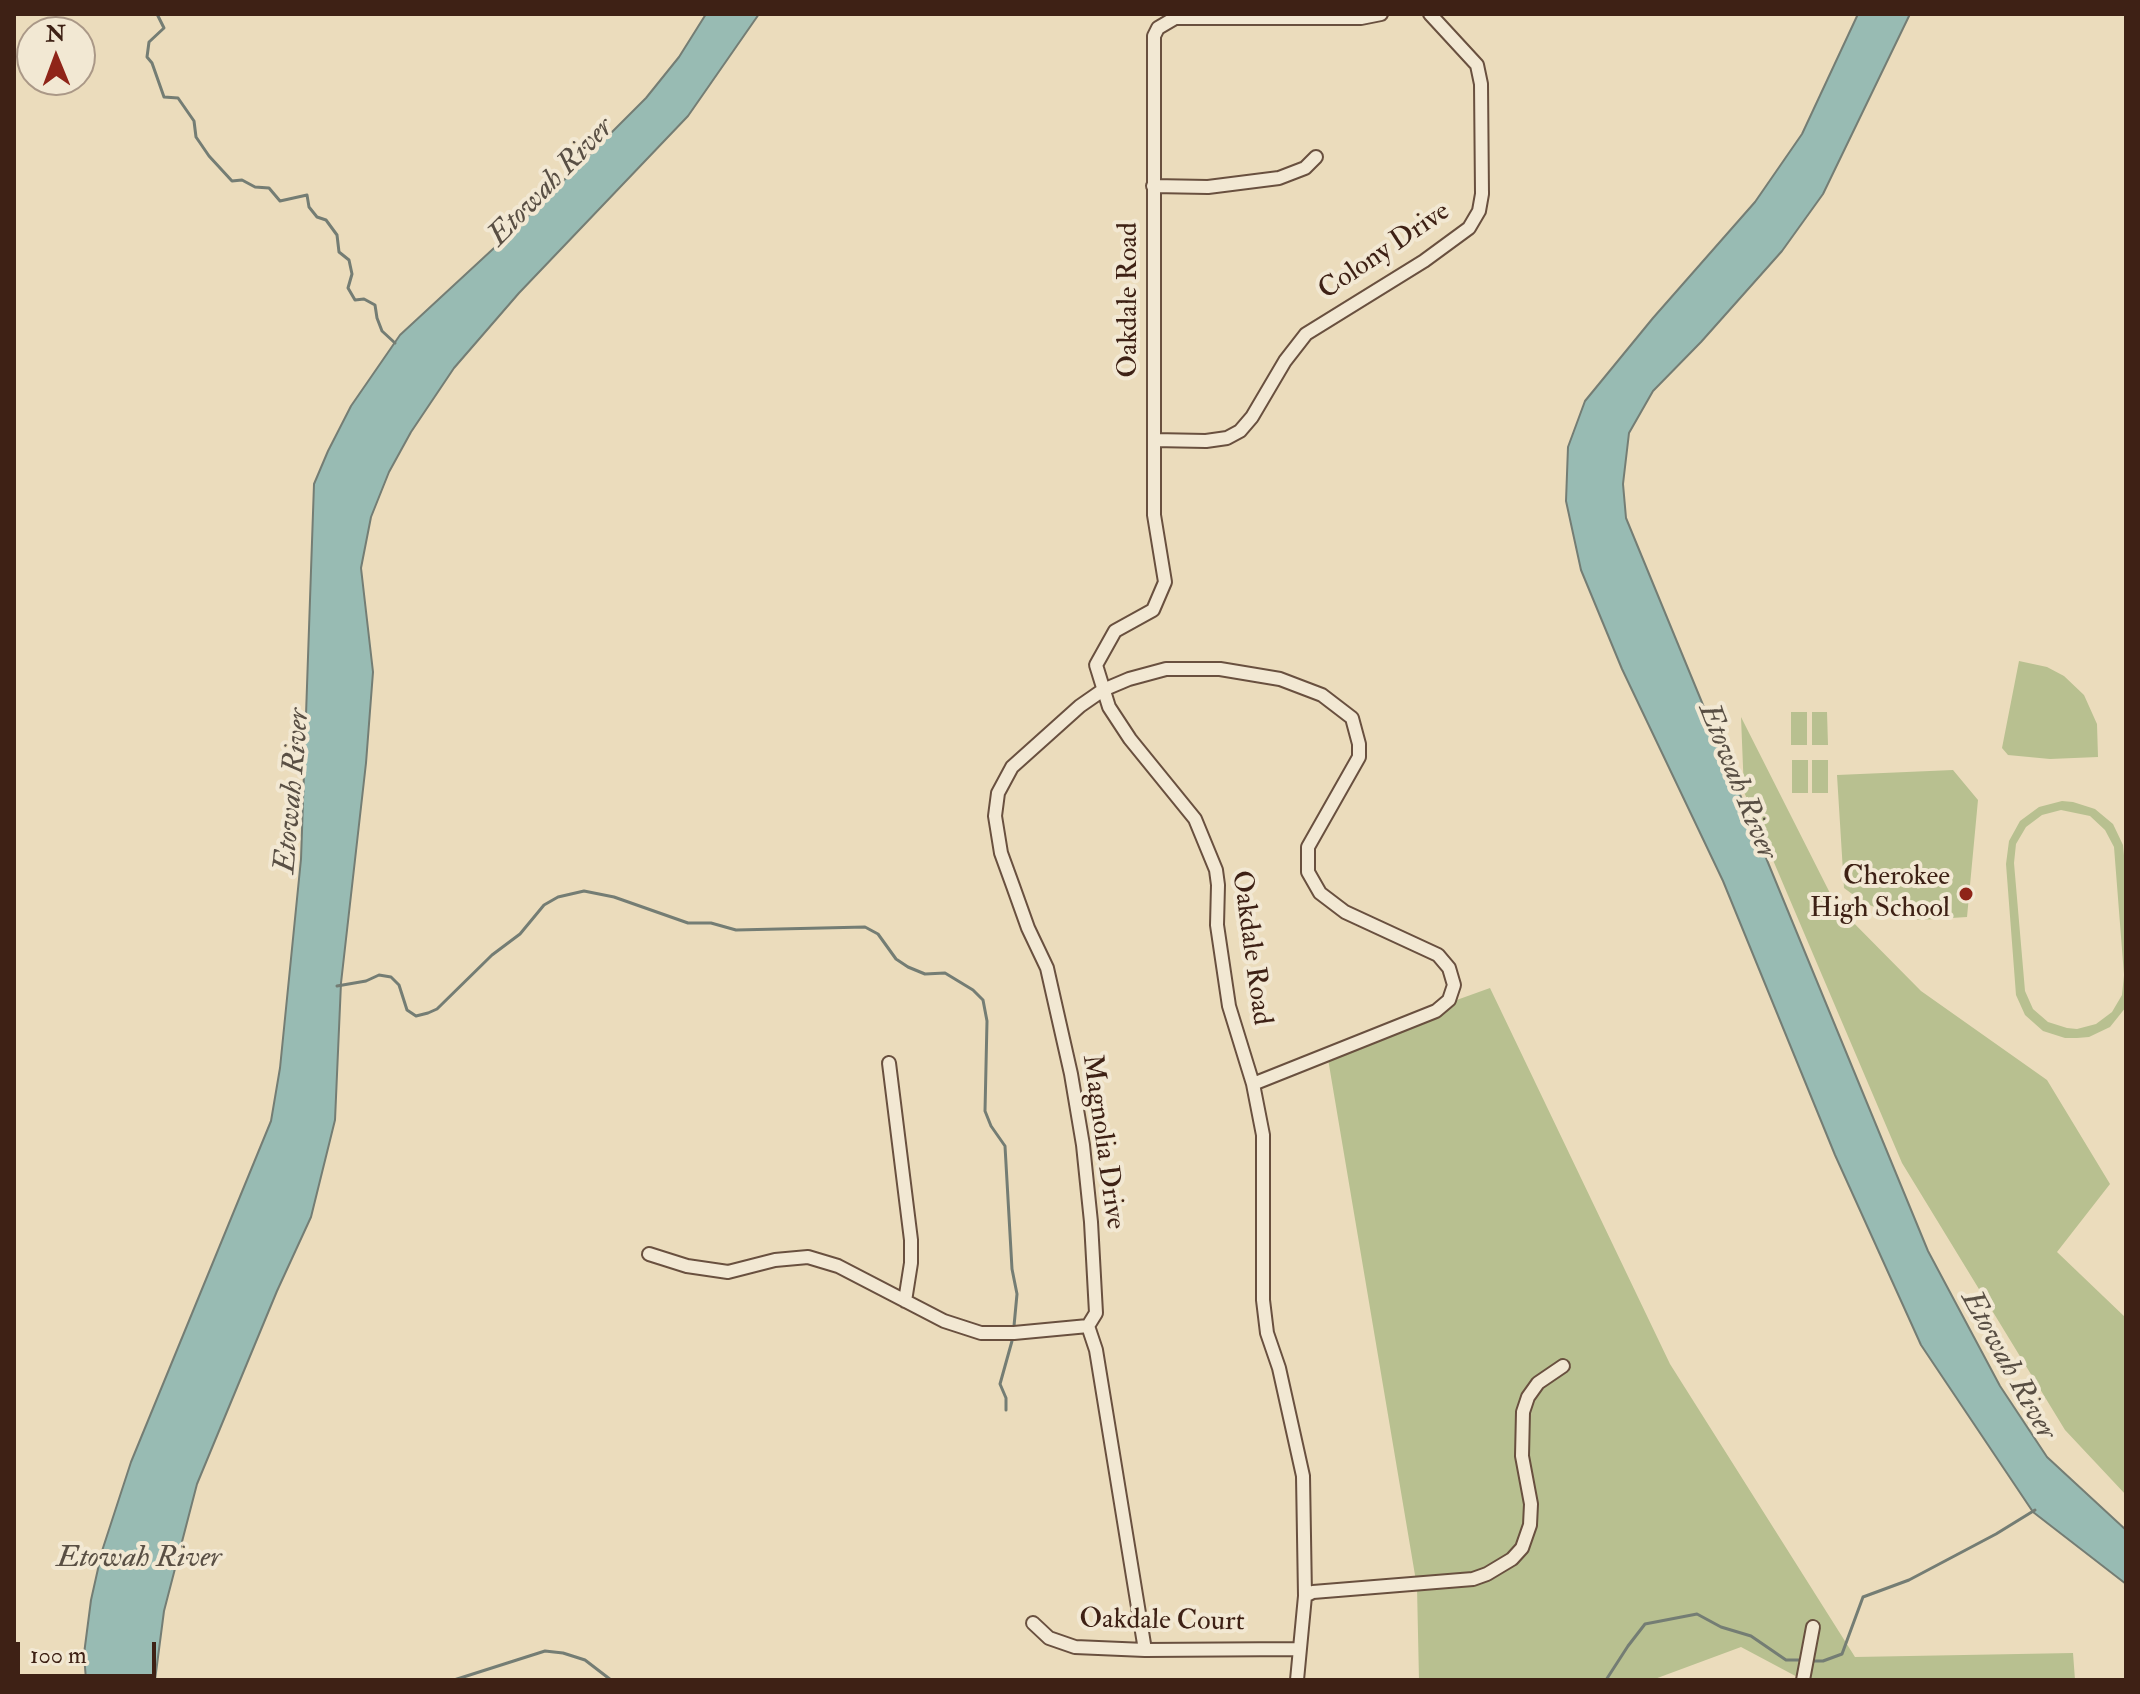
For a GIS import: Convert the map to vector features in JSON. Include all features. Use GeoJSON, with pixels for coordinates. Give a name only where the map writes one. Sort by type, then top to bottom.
{"type":"FeatureCollection","features":[{"type":"Feature","properties":{"kind":"street","name":"Oakdale Road"},"geometry":{"type":"LineString","coordinates":[[1297,1680],[1305,1596],[1303,1476],[1279,1368],[1267,1333],[1263,1300],[1263,1135],[1253,1084],[1229,1006],[1217,925],[1218,885],[1208,848],[1195,819],[1130,739],[1109,707],[1096,665],[1115,631],[1153,610],[1165,582],[1154,527],[1154,36],[1167,21],[1195,17],[1361,18],[1381,14]]}},
{"type":"Feature","properties":{"kind":"street","name":"Colony Drive"},"geometry":{"type":"LineString","coordinates":[[1154,440],[1206,441],[1227,438],[1240,431],[1306,334],[1374,294],[1469,228],[1479,211],[1482,194],[1481,84],[1477,65],[1430,14]]}},
{"type":"Feature","properties":{"kind":"street"},"geometry":{"type":"LineString","coordinates":[[1153,186],[1208,187],[1279,178],[1305,168],[1316,157]]}},
{"type":"Feature","properties":{"kind":"street"},"geometry":{"type":"LineString","coordinates":[[1393,280],[1399,294]]}},
{"type":"Feature","properties":{"kind":"street","name":"Magnolia Drive"},"geometry":{"type":"LineString","coordinates":[[1145,1650],[1096,1350],[1088,1326],[1096,1313],[1091,1222],[1071,1074],[1047,968],[1001,853],[995,816],[998,793],[1012,767],[1080,706],[1103,690],[1166,669],[1220,669],[1280,679],[1322,695],[1352,718],[1359,757],[1308,847],[1308,872],[1320,893],[1345,912],[1429,949],[1444,960],[1454,985],[1452,993],[1436,1011],[1253,1084]]}},
{"type":"Feature","properties":{"kind":"street"},"geometry":{"type":"LineString","coordinates":[[889,1063],[911,1240],[905,1301]]}},
{"type":"Feature","properties":{"kind":"street"},"geometry":{"type":"LineString","coordinates":[[649,1254],[687,1266],[728,1272],[775,1260],[808,1257],[838,1266],[944,1321],[981,1333],[1088,1326]]}},
{"type":"Feature","properties":{"kind":"street"},"geometry":{"type":"LineString","coordinates":[[1305,1596],[1326,1590],[1473,1579],[1512,1559],[1522,1548],[1530,1525],[1531,1504],[1522,1456],[1523,1412],[1528,1397],[1538,1383],[1563,1366]]}},
{"type":"Feature","properties":{"kind":"street","name":"Oakdale Court"},"geometry":{"type":"LineString","coordinates":[[1033,1623],[1049,1638],[1075,1647],[1298,1649]]}},
{"type":"Feature","properties":{"kind":"street"},"geometry":{"type":"LineString","coordinates":[[1803,1680],[1813,1627]]}},
{"type":"Feature","properties":{"kind":"green space"},"geometry":{"type":"Polygon","coordinates":[[[2019,661],[2047,667],[2064,676],[2084,695],[2097,724],[2098,757],[2050,759],[2008,755],[2002,748],[2019,661]]]}},
{"type":"Feature","properties":{"kind":"green space"},"geometry":{"type":"Polygon","coordinates":[[[1791,712],[1807,712],[1807,745],[1791,745],[1791,712]]]}},
{"type":"Feature","properties":{"kind":"green space"},"geometry":{"type":"Polygon","coordinates":[[[1812,712],[1827,712],[1828,745],[1812,745],[1812,712]]]}},
{"type":"Feature","properties":{"kind":"green space"},"geometry":{"type":"Polygon","coordinates":[[[1741,717],[1836,905],[1921,991],[2047,1080],[2110,1184],[2057,1252],[2126,1318],[2126,1495],[2065,1430],[1902,1163],[1744,792],[1741,717]]]}},
{"type":"Feature","properties":{"kind":"green space"},"geometry":{"type":"Polygon","coordinates":[[[1792,760],[1808,760],[1808,793],[1792,793],[1792,760]]]}},
{"type":"Feature","properties":{"kind":"green space"},"geometry":{"type":"Polygon","coordinates":[[[1812,760],[1828,760],[1828,793],[1812,793],[1812,760]]]}},
{"type":"Feature","properties":{"kind":"green space"},"geometry":{"type":"Polygon","coordinates":[[[1953,770],[1978,800],[1967,917],[1920,920],[1888,913],[1863,902],[1844,888],[1837,775],[1953,770]]]}},
{"type":"Feature","properties":{"kind":"green space"},"geometry":{"type":"Polygon","coordinates":[[[2062,801],[2095,809],[2113,824],[2123,845],[2126,876],[2126,1007],[2110,1027],[2089,1037],[2065,1038],[2043,1031],[2025,1015],[2016,995],[2006,864],[2009,841],[2020,821],[2039,807],[2062,801]],[[2061,810],[2042,815],[2026,827],[2016,844],[2014,863],[2025,991],[2033,1009],[2048,1022],[2077,1029],[2096,1024],[2112,1012],[2122,995],[2124,975],[2114,847],[2105,830],[2090,816],[2061,810]]]}},
{"type":"Feature","properties":{"kind":"green space"},"geometry":{"type":"Polygon","coordinates":[[[1490,988],[1670,1364],[1855,1657],[2073,1653],[2075,1680],[1803,1680],[1741,1647],[1652,1680],[1419,1680],[1417,1587],[1326,1047],[1490,988]]]}},
{"type":"Feature","properties":{"kind":"water","name":"Etowah River"},"geometry":{"type":"Polygon","coordinates":[[[706,14],[759,14],[688,116],[519,293],[454,368],[411,432],[389,472],[371,517],[361,568],[373,672],[341,983],[335,1120],[311,1217],[197,1484],[164,1611],[155,1680],[86,1680],[84,1654],[91,1600],[102,1551],[131,1462],[271,1121],[280,1068],[301,859],[314,484],[351,406],[400,335],[520,224],[646,98],[679,57],[706,14]]]}},
{"type":"Feature","properties":{"kind":"water","name":"Etowah River"},"geometry":{"type":"Polygon","coordinates":[[[1858,14],[1910,14],[1823,194],[1782,251],[1653,391],[1629,433],[1623,484],[1626,518],[1928,1251],[2000,1386],[2047,1457],[2126,1530],[2126,1584],[2033,1512],[1921,1345],[1835,1155],[1723,881],[1622,669],[1581,570],[1566,501],[1568,447],[1585,401],[1755,202],[1802,134],[1858,14]]]}},
{"type":"Feature","properties":{"kind":"waterway"},"geometry":{"type":"LineString","coordinates":[[157,14],[164,28],[149,42],[147,57],[164,97],[178,98],[194,121],[196,137],[232,181],[242,180],[255,187],[269,188],[280,201],[307,195],[309,207],[317,217],[326,220],[337,235],[339,252],[349,260],[352,274],[348,288],[355,300],[364,299],[375,305],[382,331],[395,343]]}},
{"type":"Feature","properties":{"kind":"waterway"},"geometry":{"type":"LineString","coordinates":[[337,986],[366,981],[379,975],[391,977],[399,985],[407,1010],[416,1016],[428,1013],[437,1009],[492,955],[520,934],[544,905],[558,897],[584,891],[614,897],[688,923],[711,923],[736,930],[865,927],[878,934],[896,959],[908,967],[925,974],[945,973],[983,1000],[987,1021],[985,1111],[1005,1146],[1012,1269],[1017,1294],[1014,1326]]}},
{"type":"Feature","properties":{"kind":"waterway"},"geometry":{"type":"LineString","coordinates":[[1006,1410],[1006,1398],[1000,1384],[1012,1341]]}},
{"type":"Feature","properties":{"kind":"waterway"},"geometry":{"type":"LineString","coordinates":[[1814,1661],[1842,1654],[1863,1597],[1909,1580],[2035,1510]]}},
{"type":"Feature","properties":{"kind":"waterway"},"geometry":{"type":"LineString","coordinates":[[1606,1680],[1645,1624],[1697,1614],[1721,1627],[1751,1636],[1786,1660],[1799,1660]]}},
{"type":"Feature","properties":{"kind":"waterway"},"geometry":{"type":"LineString","coordinates":[[454,1680],[545,1651],[585,1660],[611,1680]]}},
{"type":"Feature","properties":{"kind":"place","name":"Cherokee High School"},"geometry":{"type":"Point","coordinates":[1966,894]}}]}
